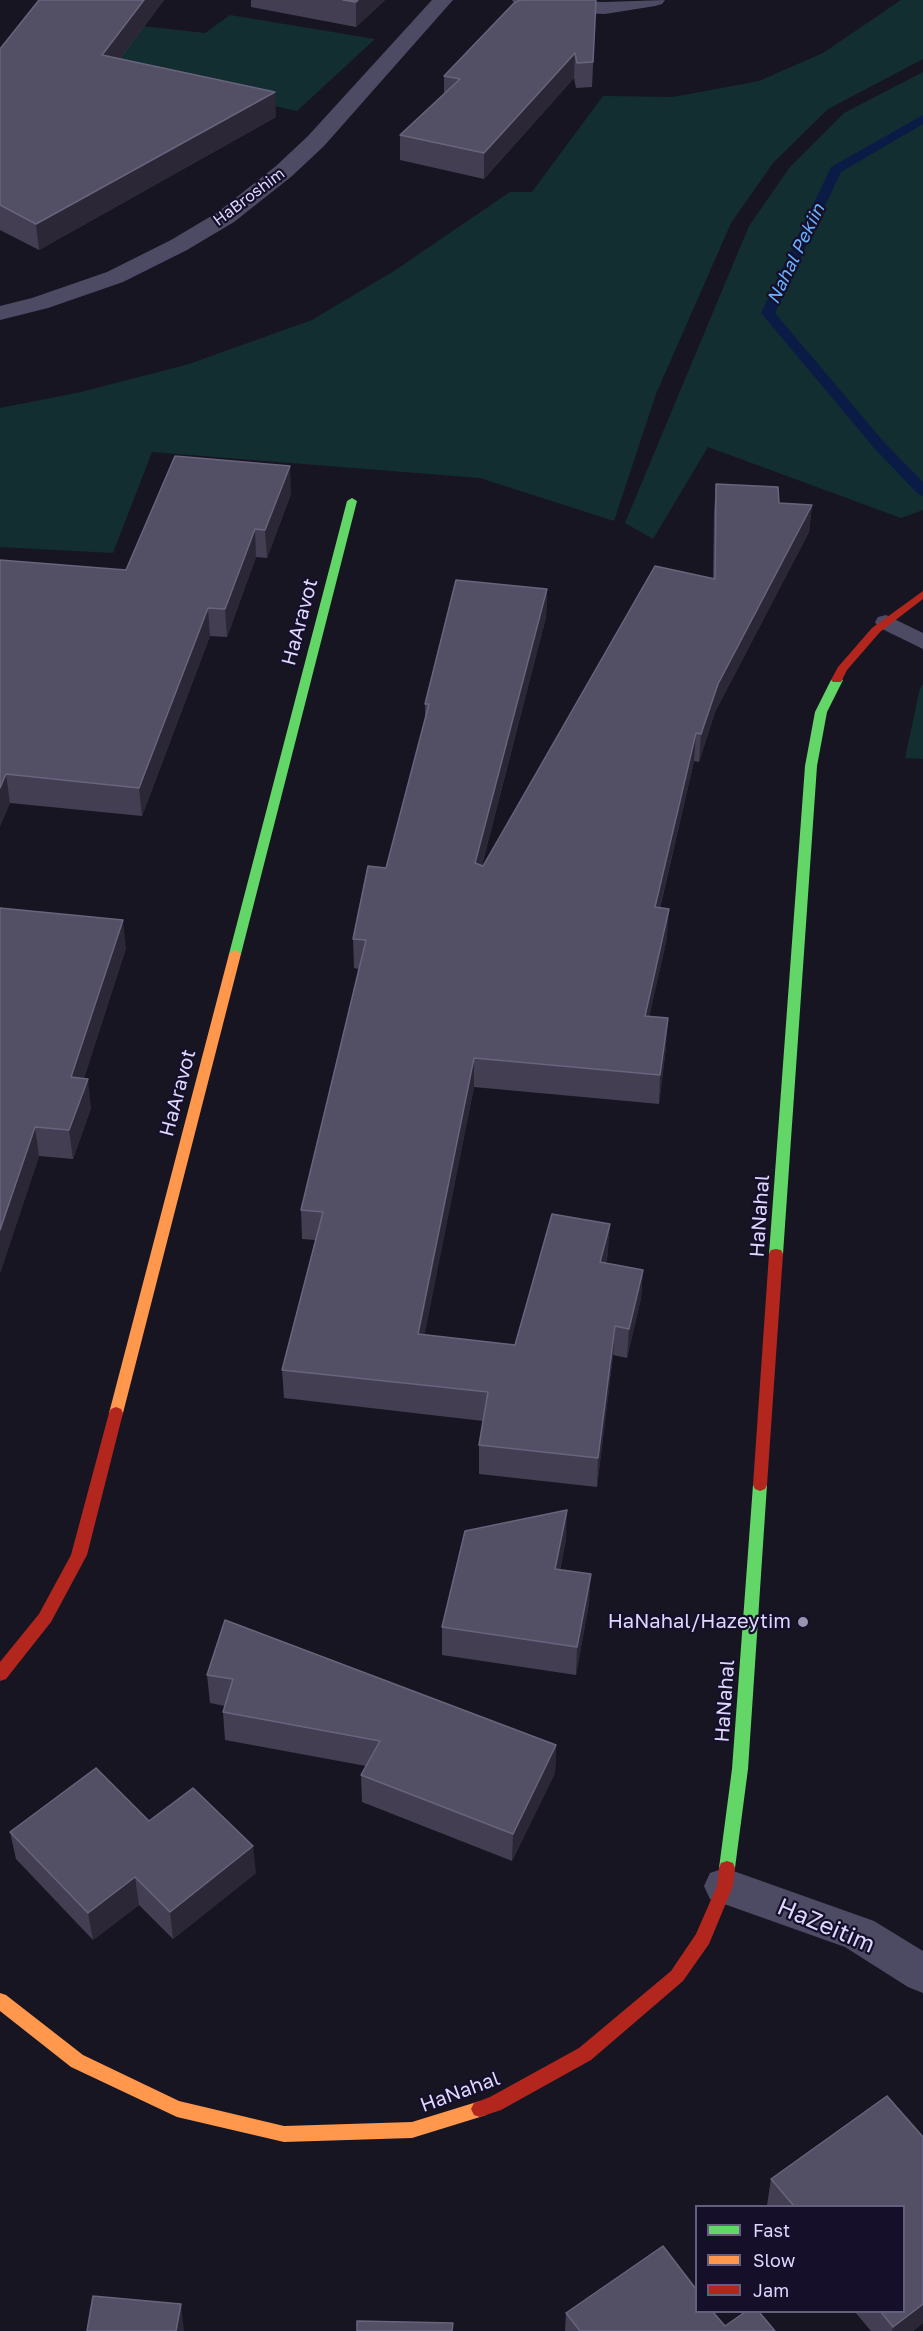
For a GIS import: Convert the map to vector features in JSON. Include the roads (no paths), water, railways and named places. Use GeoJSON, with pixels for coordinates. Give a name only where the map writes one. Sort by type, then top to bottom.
{"type":"FeatureCollection","features":[{"type":"Feature","properties":{"kind":"street","name":"HaBroshim"},"geometry":{"type":"LineString","coordinates":[[0,313],[40,303],[115,277],[180,245],[226,217],[284,171],[316,141],[443,0]]}},
{"type":"Feature","properties":{"kind":"street"},"geometry":{"type":"LineString","coordinates":[[522,0],[575,7],[605,8],[655,0]]}},
{"type":"Feature","properties":{"kind":"street","name":"HaAravot"},"geometry":{"type":"LineString","coordinates":[[0,1674],[45,1618],[79,1555],[351,501]]}},
{"type":"Feature","properties":{"kind":"street","name":"HaNahal"},"geometry":{"type":"LineString","coordinates":[[0,2001],[77,2061],[177,2109],[284,2134],[412,2130],[495,2104],[585,2054],[677,1976],[703,1939],[725,1886],[740,1769],[811,766],[821,712],[842,669],[886,622],[923,594]]}},
{"type":"Feature","properties":{"kind":"street","name":"HaZeitim"},"geometry":{"type":"LineString","coordinates":[[725,1886],[859,1934],[923,1974]]}},
{"type":"Feature","properties":{"kind":"lane"},"geometry":{"type":"LineString","coordinates":[[886,622],[923,642]]}},
{"type":"Feature","properties":{"kind":"waterway","name":"Nahal Pekiin"},"geometry":{"type":"LineString","coordinates":[[923,119],[836,170],[768,313],[879,445],[923,491]]}},
{"type":"Feature","properties":{"kind":"place","name":"HaNahal/Hazeytim"},"geometry":{"type":"Point","coordinates":[803,1622]}}]}
